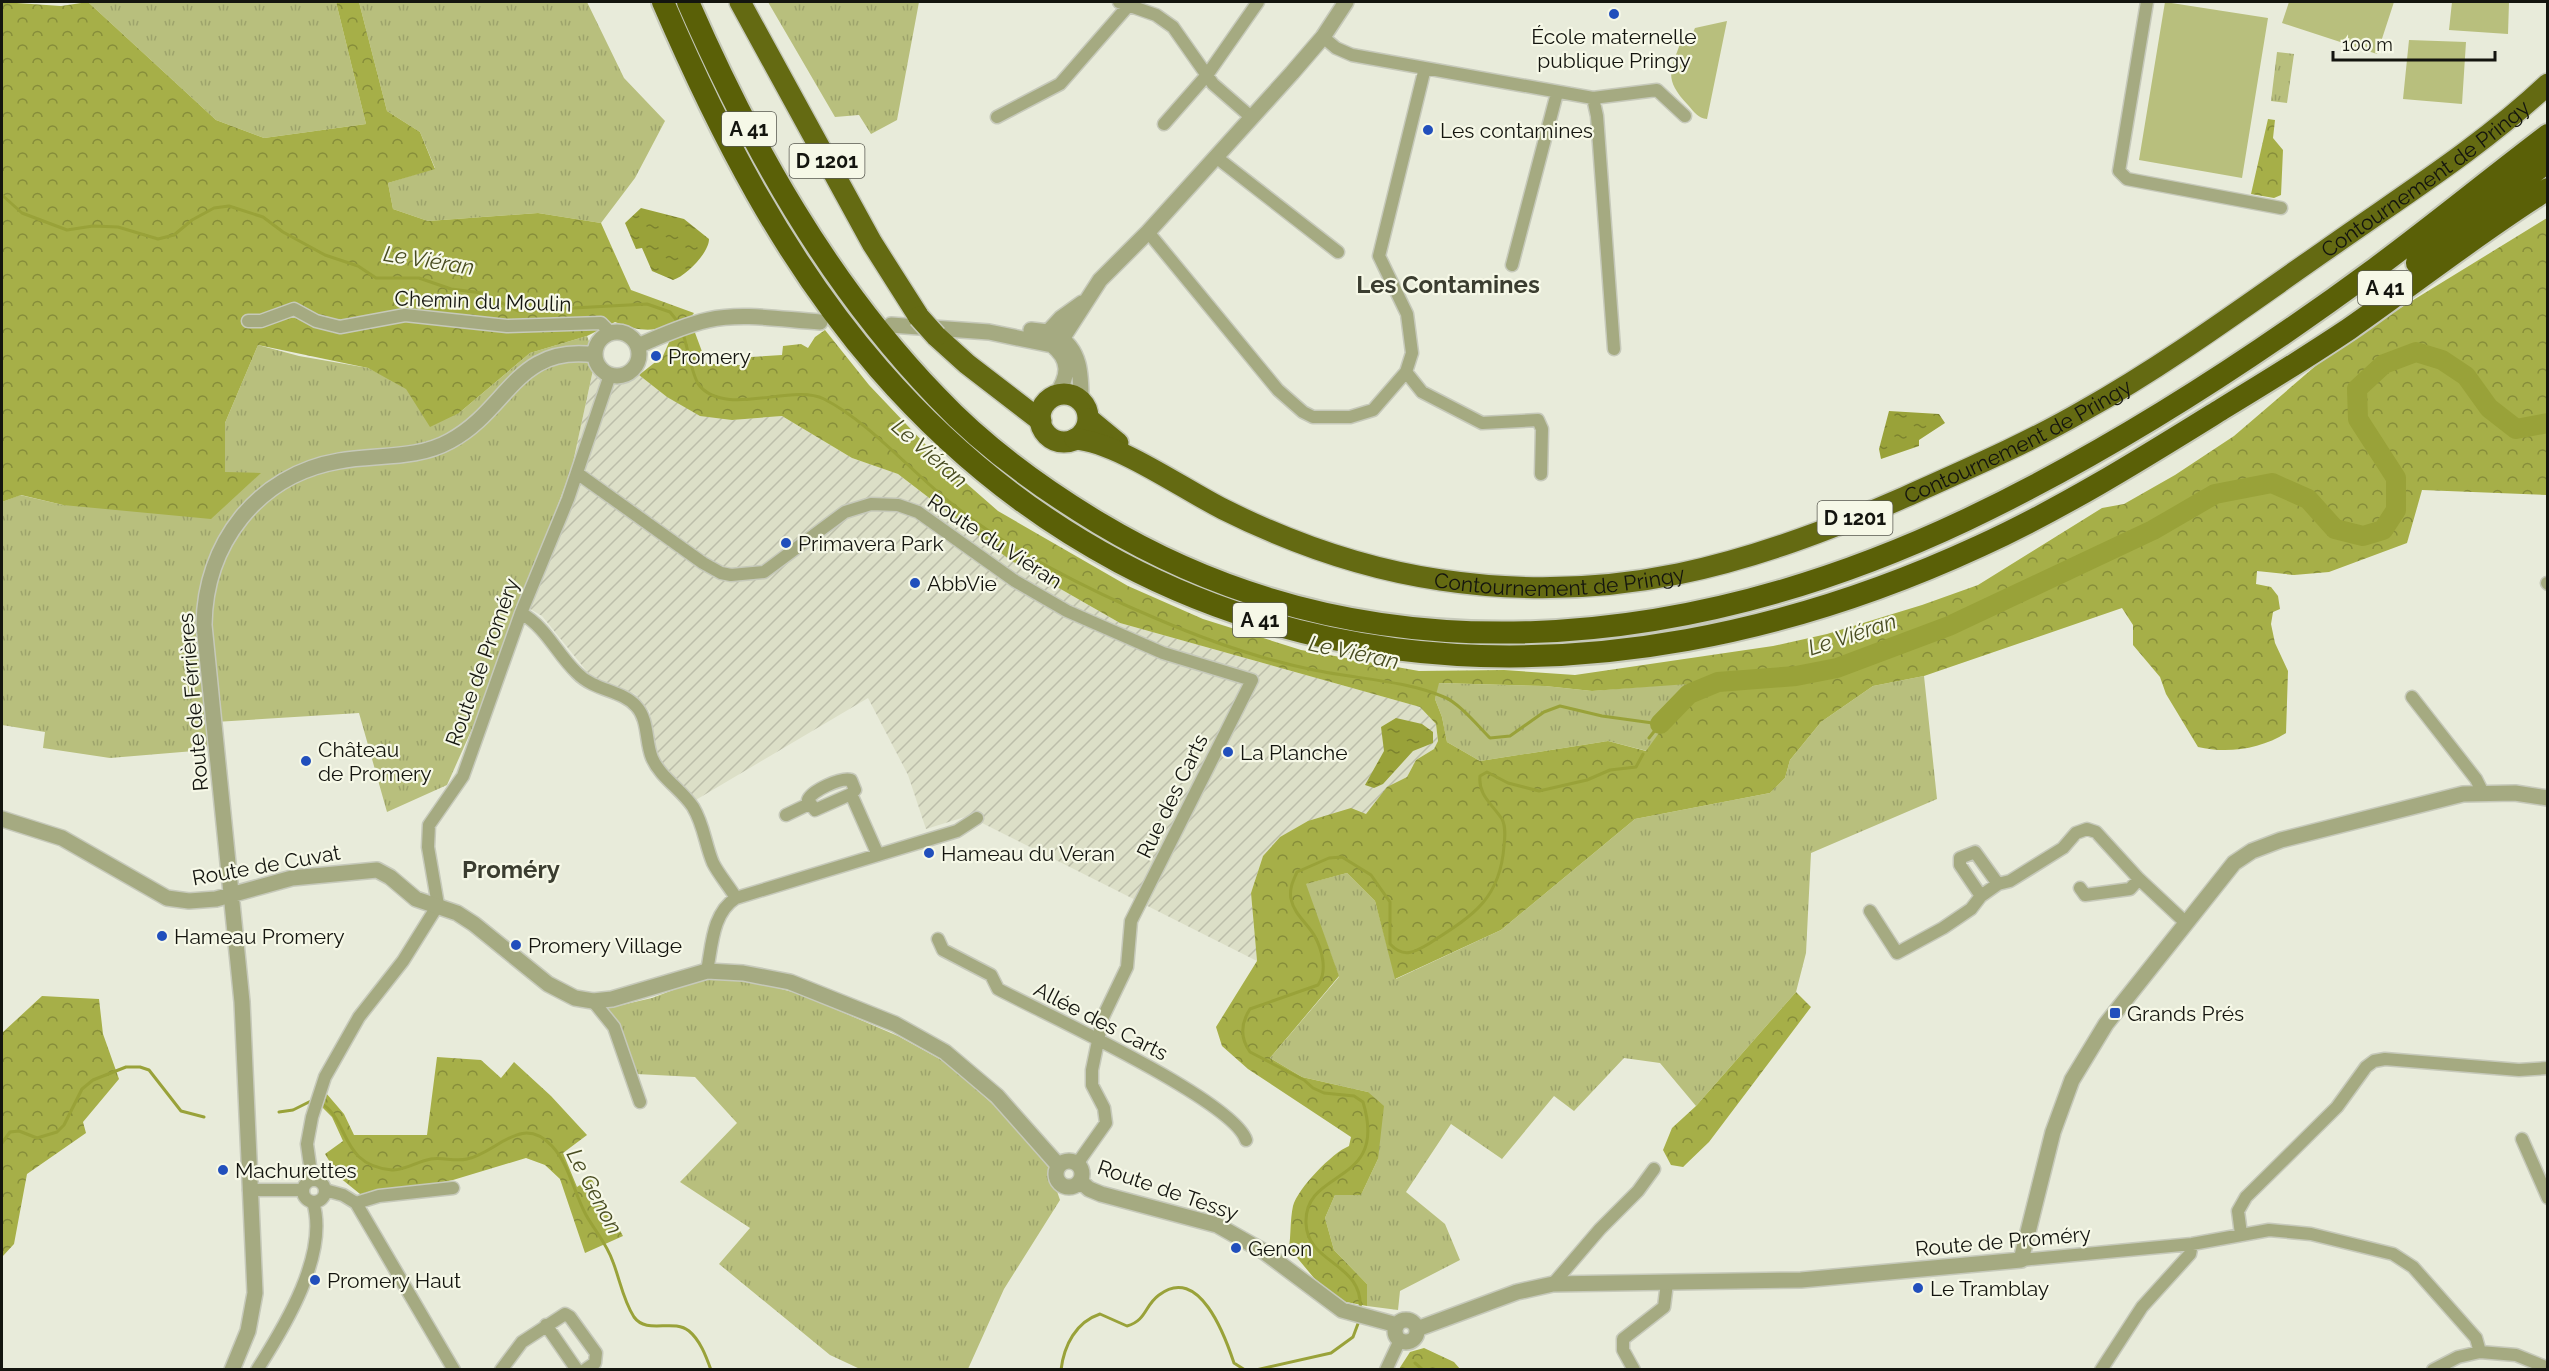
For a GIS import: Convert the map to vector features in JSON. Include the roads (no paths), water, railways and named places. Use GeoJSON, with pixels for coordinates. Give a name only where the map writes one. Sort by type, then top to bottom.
{"type":"FeatureCollection","features":[{"type":"Feature","properties":{"kind":"highway","name":"A 41"},"geometry":{"type":"LineString","coordinates":[[663,2],[734,153],[793,255],[849,333],[916,409],[987,474],[1078,539],[1116,561],[1185,593],[1280,626],[1366,646],[1428,654],[1496,658],[1611,652],[1704,638],[1833,603],[1981,546],[2114,477],[2219,411],[2376,295],[2547,161]]}},
{"type":"Feature","properties":{"kind":"highway","name":"A 41"},"geometry":{"type":"LineString","coordinates":[[688,2],[756,142],[801,222],[840,280],[882,336],[941,402],[1006,459],[1070,506],[1110,529],[1155,554],[1230,585],[1313,611],[1356,620],[1458,633],[1589,631],[1722,608],[1825,577],[1946,529],[2080,461],[2244,360],[2381,264],[2546,135]]}},
{"type":"Feature","properties":{"kind":"highway","name":"Contournement de Pringy"},"geometry":{"type":"LineString","coordinates":[[740,2],[872,243],[919,318],[979,373],[1041,421],[1046,433],[1054,439],[1067,441],[1075,439],[1105,445],[1265,529],[1343,557],[1416,576],[1477,585],[1553,588],[1618,584],[1685,574],[1755,556],[1827,530],[1983,462],[2082,412],[2183,350],[2487,135],[2547,84]]}},
{"type":"Feature","properties":{"kind":"highway","name":"Contournement de Pringy"},"geometry":{"type":"LineString","coordinates":[[979,373],[1027,394],[1068,395],[1114,440],[1243,509],[1311,538],[1400,564],[1486,576],[1545,579],[1629,574],[1704,561],[1799,531],[1902,488],[2005,442],[2095,394],[2185,338],[2411,178],[2500,114],[2547,72]]}},
{"type":"Feature","properties":{"kind":"highway"},"geometry":{"type":"LineString","coordinates":[[2219,411],[2341,334],[2547,189]]}},
{"type":"Feature","properties":{"kind":"highway"},"geometry":{"type":"LineString","coordinates":[[1041,421],[1042,408],[1054,396]]}},
{"type":"Feature","properties":{"kind":"highway"},"geometry":{"type":"LineString","coordinates":[[1075,439],[1085,429],[1085,410]]}},
{"type":"Feature","properties":{"kind":"street"},"geometry":{"type":"LineString","coordinates":[[1164,124],[1207,75],[1258,2]]}},
{"type":"Feature","properties":{"kind":"street"},"geometry":{"type":"LineString","coordinates":[[1054,339],[1100,280],[1148,232],[1323,37],[1346,2]]}},
{"type":"Feature","properties":{"kind":"street"},"geometry":{"type":"LineString","coordinates":[[2147,2],[2119,171],[2127,178],[2281,208]]}},
{"type":"Feature","properties":{"kind":"street"},"geometry":{"type":"LineString","coordinates":[[997,117],[1060,84],[1124,3],[1156,15],[1173,27],[1207,75],[1251,117]]}},
{"type":"Feature","properties":{"kind":"street"},"geometry":{"type":"LineString","coordinates":[[1323,37],[1336,48],[1352,55],[1557,93],[1593,98],[1657,90],[1685,116]]}},
{"type":"Feature","properties":{"kind":"street"},"geometry":{"type":"LineString","coordinates":[[1148,232],[1278,390],[1303,412],[1321,418],[1362,416],[1373,410],[1406,372],[1412,353],[1407,314],[1379,256],[1425,68]]}},
{"type":"Feature","properties":{"kind":"street"},"geometry":{"type":"LineString","coordinates":[[1512,265],[1557,93]]}},
{"type":"Feature","properties":{"kind":"street"},"geometry":{"type":"LineString","coordinates":[[1593,98],[1598,116],[1614,349]]}},
{"type":"Feature","properties":{"kind":"street"},"geometry":{"type":"LineString","coordinates":[[1216,157],[1338,252]]}},
{"type":"Feature","properties":{"kind":"street","name":"Chemin du Moulin"},"geometry":{"type":"LineString","coordinates":[[248,321],[261,321],[294,309],[316,321],[340,327],[405,315],[507,326],[602,323],[611,333]]}},
{"type":"Feature","properties":{"kind":"street"},"geometry":{"type":"LineString","coordinates":[[638,346],[707,320],[730,317],[820,322]]}},
{"type":"Feature","properties":{"kind":"street"},"geometry":{"type":"LineString","coordinates":[[891,325],[1054,339],[1078,363],[1085,410]]}},
{"type":"Feature","properties":{"kind":"street"},"geometry":{"type":"LineString","coordinates":[[611,333],[627,334],[638,346],[639,360],[631,372],[617,376],[610,375],[599,368],[595,355],[601,339],[611,333]]}},
{"type":"Feature","properties":{"kind":"street"},"geometry":{"type":"LineString","coordinates":[[1054,339],[1067,368],[1066,378],[1054,396]]}},
{"type":"Feature","properties":{"kind":"street","name":"Route de Férrières"},"geometry":{"type":"LineString","coordinates":[[232,1370],[243,1347],[254,1310],[255,1293],[242,1002],[233,894],[204,624],[210,573],[234,525],[257,500],[286,478],[338,461],[404,455],[433,448],[449,441],[477,422],[538,361],[552,355],[579,352],[595,355]]}},
{"type":"Feature","properties":{"kind":"street"},"geometry":{"type":"LineString","coordinates":[[1406,372],[1422,392],[1482,423],[1538,420],[1542,429],[1541,474]]}},
{"type":"Feature","properties":{"kind":"street","name":"Route de Proméry"},"geometry":{"type":"LineString","coordinates":[[438,905],[428,847],[428,830],[463,776],[521,613],[577,473],[610,375]]}},
{"type":"Feature","properties":{"kind":"street","name":"Route du Viéran"},"geometry":{"type":"LineString","coordinates":[[577,473],[703,563],[721,573],[739,576],[770,570],[852,508],[878,503],[898,505],[918,512],[1015,581],[1066,611],[1163,653],[1252,680]]}},
{"type":"Feature","properties":{"kind":"street"},"geometry":{"type":"LineString","coordinates":[[521,613],[541,627],[584,680],[596,688],[630,700],[638,708],[644,718],[653,760],[693,808],[704,827],[713,862],[736,898]]}},
{"type":"Feature","properties":{"kind":"street","name":"Rue des Carts"},"geometry":{"type":"LineString","coordinates":[[1077,1164],[1106,1123],[1104,1108],[1091,1078],[1105,1012],[1127,967],[1129,930],[1135,913],[1252,680]]}},
{"type":"Feature","properties":{"kind":"street"},"geometry":{"type":"LineString","coordinates":[[2412,697],[2476,779],[2483,793]]}},
{"type":"Feature","properties":{"kind":"street"},"geometry":{"type":"LineString","coordinates":[[786,815],[809,804],[808,797],[811,794],[847,778],[855,786],[851,794],[878,855]]}},
{"type":"Feature","properties":{"kind":"street"},"geometry":{"type":"LineString","coordinates":[[2021,1260],[2053,1132],[2072,1080],[2106,1024],[2230,866],[2252,851],[2281,840],[2463,794],[2521,793],[2547,798]]}},
{"type":"Feature","properties":{"kind":"street"},"geometry":{"type":"LineString","coordinates":[[707,971],[719,917],[726,905],[736,898],[957,831],[977,818]]}},
{"type":"Feature","properties":{"kind":"street","name":"Route de Cuvat"},"geometry":{"type":"LineString","coordinates":[[2,819],[62,838],[167,898],[189,901],[233,894],[292,878],[367,869],[381,872],[416,899],[438,905]]}},
{"type":"Feature","properties":{"kind":"street"},"geometry":{"type":"LineString","coordinates":[[1870,911],[1897,953],[1942,928],[1971,909],[1981,896],[1998,884],[2010,881],[2063,848],[2076,833],[2087,829],[2096,832],[2139,879],[2185,922]]}},
{"type":"Feature","properties":{"kind":"street"},"geometry":{"type":"LineString","coordinates":[[1981,896],[1960,865],[1960,858],[1975,852],[1998,884]]}},
{"type":"Feature","properties":{"kind":"street"},"geometry":{"type":"LineString","coordinates":[[2080,888],[2085,895],[2130,889],[2139,879]]}},
{"type":"Feature","properties":{"kind":"street"},"geometry":{"type":"LineString","coordinates":[[312,1180],[308,1144],[319,1092],[359,1017],[402,962],[438,905],[474,924],[563,994],[592,1001],[631,994],[707,971],[743,973],[790,982],[905,1030],[945,1052],[980,1079],[1059,1166]]}},
{"type":"Feature","properties":{"kind":"street","name":"Allée des Carts"},"geometry":{"type":"LineString","coordinates":[[938,939],[943,950],[991,975],[998,989],[1099,1041],[1118,1048],[1157,1071],[1237,1124],[1246,1140]]}},
{"type":"Feature","properties":{"kind":"street"},"geometry":{"type":"LineString","coordinates":[[592,1001],[614,1027],[640,1102]]}},
{"type":"Feature","properties":{"kind":"street"},"geometry":{"type":"LineString","coordinates":[[2241,1234],[2238,1210],[2246,1197],[2337,1107],[2363,1070],[2374,1061],[2385,1059],[2518,1070],[2547,1068]]}},
{"type":"Feature","properties":{"kind":"street"},"geometry":{"type":"LineString","coordinates":[[2522,1139],[2547,1198]]}},
{"type":"Feature","properties":{"kind":"street"},"geometry":{"type":"LineString","coordinates":[[1066,1161],[1077,1164],[1082,1172],[1080,1181],[1069,1187],[1060,1183],[1056,1175],[1059,1166],[1066,1161]]}},
{"type":"Feature","properties":{"kind":"street"},"geometry":{"type":"LineString","coordinates":[[1553,1284],[1599,1230],[1638,1191],[1654,1169]]}},
{"type":"Feature","properties":{"kind":"street"},"geometry":{"type":"LineString","coordinates":[[325,1190],[320,1200],[313,1202],[306,1199],[302,1190],[304,1184],[312,1180],[321,1183],[325,1190],[343,1195],[356,1203],[454,1370]]}},
{"type":"Feature","properties":{"kind":"street","name":"Route de Tessy"},"geometry":{"type":"LineString","coordinates":[[1080,1181],[1089,1189],[1101,1194],[1206,1221],[1228,1230],[1263,1251],[1320,1294],[1349,1312],[1397,1324]]}},
{"type":"Feature","properties":{"kind":"street"},"geometry":{"type":"LineString","coordinates":[[356,1203],[379,1196],[453,1188]]}},
{"type":"Feature","properties":{"kind":"street"},"geometry":{"type":"LineString","coordinates":[[249,1190],[302,1190]]}},
{"type":"Feature","properties":{"kind":"street"},"geometry":{"type":"LineString","coordinates":[[257,1370],[311,1265],[316,1232],[313,1202]]}},
{"type":"Feature","properties":{"kind":"street","name":"Route de Proméry"},"geometry":{"type":"LineString","coordinates":[[1417,1329],[1517,1292],[1553,1284],[1801,1280],[2192,1244],[2241,1234],[2292,1231],[2393,1254],[2413,1266],[2476,1338],[2480,1352]]}},
{"type":"Feature","properties":{"kind":"street"},"geometry":{"type":"LineString","coordinates":[[2101,1370],[2142,1307],[2190,1254],[2192,1244]]}},
{"type":"Feature","properties":{"kind":"street"},"geometry":{"type":"LineString","coordinates":[[1634,1370],[1623,1350],[1623,1338],[1664,1307],[1667,1283]]}},
{"type":"Feature","properties":{"kind":"street"},"geometry":{"type":"LineString","coordinates":[[501,1370],[522,1342],[565,1314],[570,1317],[597,1358],[585,1370]]}},
{"type":"Feature","properties":{"kind":"street"},"geometry":{"type":"LineString","coordinates":[[1407,1320],[1417,1329],[1413,1339],[1407,1341],[1400,1340],[1395,1333],[1397,1324],[1407,1320]]}},
{"type":"Feature","properties":{"kind":"street"},"geometry":{"type":"LineString","coordinates":[[546,1325],[577,1370]]}},
{"type":"Feature","properties":{"kind":"street"},"geometry":{"type":"LineString","coordinates":[[1386,1370],[1400,1340]]}},
{"type":"Feature","properties":{"kind":"street"},"geometry":{"type":"LineString","coordinates":[[2433,1370],[2458,1357],[2480,1352],[2516,1355],[2547,1368]]}},
{"type":"Feature","properties":{"kind":"water"},"geometry":{"type":"Polygon","coordinates":[[[641,208],[684,219],[709,239],[701,257],[678,278],[673,280],[652,271],[642,248],[636,249],[625,223],[641,208]]]}},
{"type":"Feature","properties":{"kind":"water"},"geometry":{"type":"Polygon","coordinates":[[[1889,411],[1939,414],[1945,423],[1919,440],[1919,446],[1881,459],[1879,449],[1889,411]]]}},
{"type":"Feature","properties":{"kind":"water"},"geometry":{"type":"Polygon","coordinates":[[[1396,718],[1422,724],[1433,732],[1433,743],[1413,751],[1383,784],[1374,788],[1365,785],[1384,751],[1381,727],[1396,718]]]}},
{"type":"Feature","properties":{"kind":"waterway","name":"Le Viéran"},"geometry":{"type":"LineString","coordinates":[[2,195],[22,213],[67,230],[93,226],[118,227],[158,239],[174,235],[192,220],[214,208],[229,206],[263,217],[283,232],[325,255],[358,266],[376,278],[419,278],[451,289],[482,293],[518,311],[647,304],[670,312],[678,322]]}},
{"type":"Feature","properties":{"kind":"waterway","name":"Le Viéran"},"geometry":{"type":"LineString","coordinates":[[682,331],[696,380],[711,394],[725,399],[742,400],[795,395],[811,395],[824,399],[858,421],[940,494],[1001,539],[1078,583],[1174,626],[1233,648],[1293,666],[1396,683],[1429,691],[1456,704],[1490,738],[1510,736],[1544,712],[1560,706],[1602,716],[1660,724]]}},
{"type":"Feature","properties":{"kind":"waterway","name":"Le Viéran"},"geometry":{"type":"LineString","coordinates":[[1660,724],[1689,694],[1718,682],[1796,676],[1837,668],[1949,626],[2153,530],[2215,494],[2272,483],[2308,499],[2335,529],[2363,536],[2383,530],[2396,510],[2396,478],[2358,419],[2357,389],[2384,364],[2416,352],[2442,360],[2466,376],[2489,408],[2516,429],[2548,423]]}},
{"type":"Feature","properties":{"kind":"waterway","name":"Le Genon"},"geometry":{"type":"LineString","coordinates":[[1649,738],[1660,724]]}},
{"type":"Feature","properties":{"kind":"waterway","name":"Le Genon"},"geometry":{"type":"LineString","coordinates":[[1360,1311],[1359,1295],[1354,1282],[1316,1248],[1309,1237],[1306,1223],[1309,1205],[1318,1192],[1356,1163],[1365,1149],[1368,1129],[1363,1102],[1354,1096],[1324,1093],[1313,1088],[1304,1080],[1250,1052],[1243,1036],[1243,1025],[1250,1009],[1318,985],[1323,973],[1323,960],[1314,935],[1295,909],[1291,899],[1291,888],[1297,872],[1329,858],[1342,857],[1371,875],[1390,902],[1390,944],[1395,949],[1410,953],[1425,946],[1471,915],[1490,893],[1497,880],[1504,846],[1504,825],[1483,794],[1480,776],[1487,772],[1508,783],[1539,791],[1587,780],[1610,770],[1636,767],[1643,754]]}},
{"type":"Feature","properties":{"kind":"waterway","name":"Le Genon"},"geometry":{"type":"LineString","coordinates":[[2,1143],[10,1132],[19,1131],[37,1138],[57,1132],[64,1125],[82,1089],[93,1080],[126,1067],[140,1067],[149,1070],[181,1111],[204,1117]]}},
{"type":"Feature","properties":{"kind":"waterway","name":"Le Genon"},"geometry":{"type":"LineString","coordinates":[[279,1112],[293,1110],[313,1100]]}},
{"type":"Feature","properties":{"kind":"waterway","name":"Le Genon"},"geometry":{"type":"LineString","coordinates":[[319,1102],[336,1119],[347,1140],[362,1160],[392,1170],[431,1159],[467,1159],[519,1134],[530,1133],[541,1137],[552,1146],[563,1161],[586,1215],[610,1255],[624,1297],[634,1317],[646,1325],[683,1327],[689,1331],[705,1354],[711,1370]]}},
{"type":"Feature","properties":{"kind":"waterway","name":"Le Genon"},"geometry":{"type":"LineString","coordinates":[[1061,1370],[1068,1343],[1084,1323],[1100,1314],[1127,1326],[1138,1320],[1154,1299],[1173,1288],[1186,1289],[1198,1296],[1208,1307],[1217,1321],[1234,1363],[1245,1370]]}},
{"type":"Feature","properties":{"kind":"waterway","name":"Le Genon"},"geometry":{"type":"LineString","coordinates":[[1256,1370],[1331,1353],[1353,1337],[1359,1321]]}},
{"type":"Feature","properties":{"kind":"waterway"},"geometry":{"type":"LineString","coordinates":[[1415,1363],[1423,1370]]}},
{"type":"Feature","properties":{"kind":"place","name":"École maternelle publique Pringy"},"geometry":{"type":"Point","coordinates":[1614,14]}},
{"type":"Feature","properties":{"kind":"place","name":"Les contamines"},"geometry":{"type":"Point","coordinates":[1428,130]}},
{"type":"Feature","properties":{"kind":"place","name":"Promery"},"geometry":{"type":"Point","coordinates":[656,356]}},
{"type":"Feature","properties":{"kind":"place","name":"Primavera Park"},"geometry":{"type":"Point","coordinates":[786,543]}},
{"type":"Feature","properties":{"kind":"place","name":"AbbVie"},"geometry":{"type":"Point","coordinates":[915,583]}},
{"type":"Feature","properties":{"kind":"place","name":"La Planche"},"geometry":{"type":"Point","coordinates":[1228,752]}},
{"type":"Feature","properties":{"kind":"place","name":"Château de Promery"},"geometry":{"type":"Point","coordinates":[306,761]}},
{"type":"Feature","properties":{"kind":"place","name":"Hameau du Veran"},"geometry":{"type":"Point","coordinates":[929,853]}},
{"type":"Feature","properties":{"kind":"place","name":"Hameau Promery"},"geometry":{"type":"Point","coordinates":[162,936]}},
{"type":"Feature","properties":{"kind":"place","name":"Promery Village"},"geometry":{"type":"Point","coordinates":[516,945]}},
{"type":"Feature","properties":{"kind":"place","name":"Grands Prés"},"geometry":{"type":"Point","coordinates":[2115,1013]}},
{"type":"Feature","properties":{"kind":"place","name":"Machurettes"},"geometry":{"type":"Point","coordinates":[223,1170]}},
{"type":"Feature","properties":{"kind":"place","name":"Genon"},"geometry":{"type":"Point","coordinates":[1236,1248]}},
{"type":"Feature","properties":{"kind":"place","name":"Promery Haut"},"geometry":{"type":"Point","coordinates":[315,1280]}},
{"type":"Feature","properties":{"kind":"place","name":"Le Tramblay"},"geometry":{"type":"Point","coordinates":[1918,1288]}},
{"type":"Feature","properties":{"kind":"district","name":"Les Contamines"},"geometry":{"type":"Point","coordinates":[1448,284]}},
{"type":"Feature","properties":{"kind":"district","name":"Proméry"},"geometry":{"type":"Point","coordinates":[511,869]}}]}
